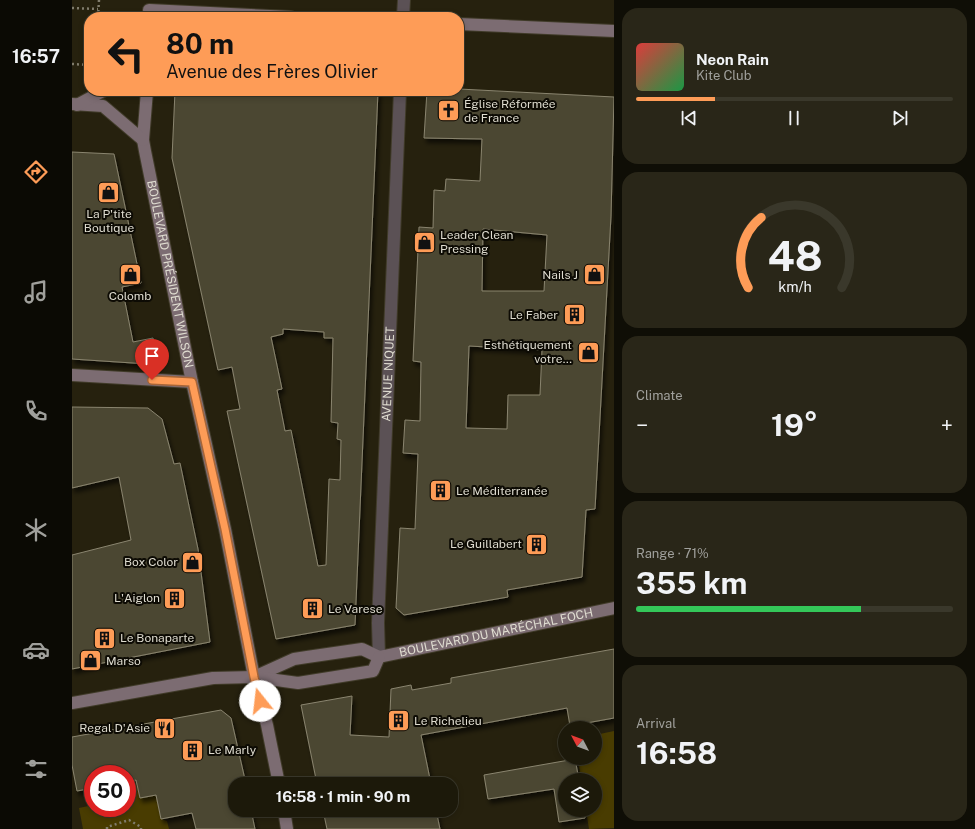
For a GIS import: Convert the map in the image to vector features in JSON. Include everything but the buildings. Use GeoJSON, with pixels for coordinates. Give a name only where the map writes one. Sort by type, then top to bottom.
{"type":"FeatureCollection","features":[{"type":"Feature","properties":{"kind":"street"},"geometry":{"type":"LineString","coordinates":[[403,12],[404,0]]}},
{"type":"Feature","properties":{"kind":"street"},"geometry":{"type":"LineString","coordinates":[[148,11],[172,12]]}},
{"type":"Feature","properties":{"kind":"street"},"geometry":{"type":"LineString","coordinates":[[464,24],[614,31]]}},
{"type":"Feature","properties":{"kind":"street"},"geometry":{"type":"LineString","coordinates":[[75,104],[92,96]]}},
{"type":"Feature","properties":{"kind":"street","name":"BOULEVARD PRÉSIDENT WILSON"},"geometry":{"type":"LineString","coordinates":[[147,96],[144,140],[192,382],[225,529],[254,677],[267,725],[277,777]]}},
{"type":"Feature","properties":{"kind":"street","name":"AVENUE NIQUET"},"geometry":{"type":"LineString","coordinates":[[379,657],[378,623],[400,96]]}},
{"type":"Feature","properties":{"kind":"street"},"geometry":{"type":"LineString","coordinates":[[75,104],[103,106],[144,140]]}},
{"type":"Feature","properties":{"kind":"street"},"geometry":{"type":"LineString","coordinates":[[72,376],[192,382]]}},
{"type":"Feature","properties":{"kind":"street","name":"BOULEVARD DU MARÉCHAL FOCH"},"geometry":{"type":"LineString","coordinates":[[379,657],[614,608]]}},
{"type":"Feature","properties":{"kind":"street"},"geometry":{"type":"LineString","coordinates":[[72,703],[213,678],[254,677],[298,683],[335,678],[373,671],[379,657],[362,649],[294,659],[254,677]]}},
{"type":"Feature","properties":{"kind":"street"},"geometry":{"type":"LineString","coordinates":[[285,817],[287,829]]}},
{"type":"Feature","properties":{"kind":"path"},"geometry":{"type":"LineString","coordinates":[[72,8],[98,9],[99,0]]}},
{"type":"Feature","properties":{"kind":"path"},"geometry":{"type":"LineString","coordinates":[[72,64],[84,65]]}},
{"type":"Feature","properties":{"kind":"path"},"geometry":{"type":"LineString","coordinates":[[107,829],[107,827],[129,820],[141,826],[142,829]]}},
{"type":"Feature","properties":{"kind":"shaded area"},"geometry":{"type":"Polygon","coordinates":[[[614,731],[614,828],[589,829],[587,817],[602,817],[602,773],[580,773],[579,765],[602,765],[602,734],[614,731]]]}},
{"type":"Feature","properties":{"kind":"shaded area"},"geometry":{"type":"Polygon","coordinates":[[[136,780],[140,798],[156,795],[161,819],[167,821],[169,829],[83,829],[79,808],[84,807],[84,817],[136,817],[136,780]]]}},
{"type":"Feature","properties":{"kind":"place","name":"Église Réformée de France"},"geometry":{"type":"Point","coordinates":[448,111]}},
{"type":"Feature","properties":{"kind":"place","name":"La P'tite Boutique"},"geometry":{"type":"Point","coordinates":[109,193]}},
{"type":"Feature","properties":{"kind":"place","name":"Leader Clean Pressing"},"geometry":{"type":"Point","coordinates":[424,242]}},
{"type":"Feature","properties":{"kind":"place","name":"Colomb"},"geometry":{"type":"Point","coordinates":[130,275]}},
{"type":"Feature","properties":{"kind":"place","name":"Nails J"},"geometry":{"type":"Point","coordinates":[594,275]}},
{"type":"Feature","properties":{"kind":"place","name":"Le Faber"},"geometry":{"type":"Point","coordinates":[574,315]}},
{"type":"Feature","properties":{"kind":"place","name":"Esthétiquement votre..."},"geometry":{"type":"Point","coordinates":[588,352]}},
{"type":"Feature","properties":{"kind":"place","name":"Le Méditerranée"},"geometry":{"type":"Point","coordinates":[440,491]}},
{"type":"Feature","properties":{"kind":"place","name":"Le Guillabert"},"geometry":{"type":"Point","coordinates":[537,544]}},
{"type":"Feature","properties":{"kind":"place","name":"Box Color"},"geometry":{"type":"Point","coordinates":[193,562]}},
{"type":"Feature","properties":{"kind":"place","name":"L'Aiglon"},"geometry":{"type":"Point","coordinates":[175,598]}},
{"type":"Feature","properties":{"kind":"place","name":"Le Varese"},"geometry":{"type":"Point","coordinates":[313,609]}},
{"type":"Feature","properties":{"kind":"place","name":"Le Bonaparte"},"geometry":{"type":"Point","coordinates":[104,638]}},
{"type":"Feature","properties":{"kind":"place","name":"Marso"},"geometry":{"type":"Point","coordinates":[90,661]}},
{"type":"Feature","properties":{"kind":"place","name":"Le Richelieu"},"geometry":{"type":"Point","coordinates":[399,721]}},
{"type":"Feature","properties":{"kind":"place","name":"Regal D'Asie"},"geometry":{"type":"Point","coordinates":[165,728]}},
{"type":"Feature","properties":{"kind":"place","name":"Le Marly"},"geometry":{"type":"Point","coordinates":[193,750]}},
{"type":"Feature","properties":{"kind":"route"},"geometry":{"type":"LineString","coordinates":[[152,380],[192,382],[210,455],[260,701]]}}]}
